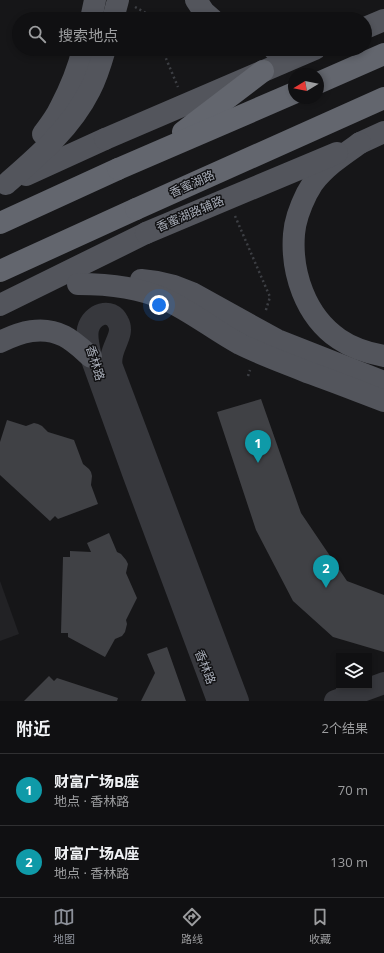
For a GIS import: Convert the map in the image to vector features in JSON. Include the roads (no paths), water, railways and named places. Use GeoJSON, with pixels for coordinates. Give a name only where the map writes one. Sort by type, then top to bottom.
{"type":"FeatureCollection","features":[{"type":"Feature","properties":{"kind":"highway"},"geometry":{"type":"LineString","coordinates":[[324,79],[384,54]]}},
{"type":"Feature","properties":{"kind":"highway"},"geometry":{"type":"LineString","coordinates":[[156,153],[263,71]]}},
{"type":"Feature","properties":{"kind":"highway"},"geometry":{"type":"LineString","coordinates":[[0,223],[118,169],[288,96]]}},
{"type":"Feature","properties":{"kind":"highway","name":"香蜜湖路"},"geometry":{"type":"LineString","coordinates":[[0,271],[384,98]]}},
{"type":"Feature","properties":{"kind":"main road"},"geometry":{"type":"LineString","coordinates":[[92,12],[95,0]]}},
{"type":"Feature","properties":{"kind":"main road"},"geometry":{"type":"LineString","coordinates":[[115,12],[118,0]]}},
{"type":"Feature","properties":{"kind":"main road"},"geometry":{"type":"LineString","coordinates":[[196,0],[204,12]]}},
{"type":"Feature","properties":{"kind":"main road"},"geometry":{"type":"LineString","coordinates":[[372,25],[384,20]]}},
{"type":"Feature","properties":{"kind":"main road"},"geometry":{"type":"LineString","coordinates":[[2,182],[25,153],[43,134],[60,109],[70,88],[81,56]]}},
{"type":"Feature","properties":{"kind":"main road"},"geometry":{"type":"LineString","coordinates":[[2,182],[36,158],[58,136],[75,115],[90,90],[100,68],[103,56]]}},
{"type":"Feature","properties":{"kind":"main road"},"geometry":{"type":"LineString","coordinates":[[2,182],[298,56]]}},
{"type":"Feature","properties":{"kind":"main road","name":"香蜜湖路辅路"},"geometry":{"type":"LineString","coordinates":[[0,305],[146,233],[384,132]]}},
{"type":"Feature","properties":{"kind":"main road"},"geometry":{"type":"LineString","coordinates":[[360,143],[334,161],[313,183],[301,205],[294,232],[294,258],[299,283],[308,304],[322,324],[338,338],[356,348],[384,356]]}},
{"type":"Feature","properties":{"kind":"main road"},"geometry":{"type":"LineString","coordinates":[[0,305],[49,289],[78,284],[117,280],[157,282],[174,286],[192,293],[277,340],[384,382]]}},
{"type":"Feature","properties":{"kind":"main road"},"geometry":{"type":"LineString","coordinates":[[78,284],[96,284],[146,292],[180,307],[240,344],[270,358],[384,401]]}},
{"type":"Feature","properties":{"kind":"main road"},"geometry":{"type":"LineString","coordinates":[[0,342],[23,332],[35,330],[45,331],[63,335],[91,357]]}},
{"type":"Feature","properties":{"kind":"street","name":"香林路"},"geometry":{"type":"LineString","coordinates":[[218,701],[91,357],[88,345],[88,329],[93,319],[102,314],[107,314],[118,320],[120,334],[111,355],[112,367],[238,701]]}},
{"type":"Feature","properties":{"kind":"street"},"geometry":{"type":"LineString","coordinates":[[335,701],[384,683]]}},
{"type":"Feature","properties":{"kind":"place","name":"财富广场B座"},"geometry":{"type":"Point","coordinates":[258,463]}},
{"type":"Feature","properties":{"kind":"place","name":"财富广场A座"},"geometry":{"type":"Point","coordinates":[326,588]}}]}
